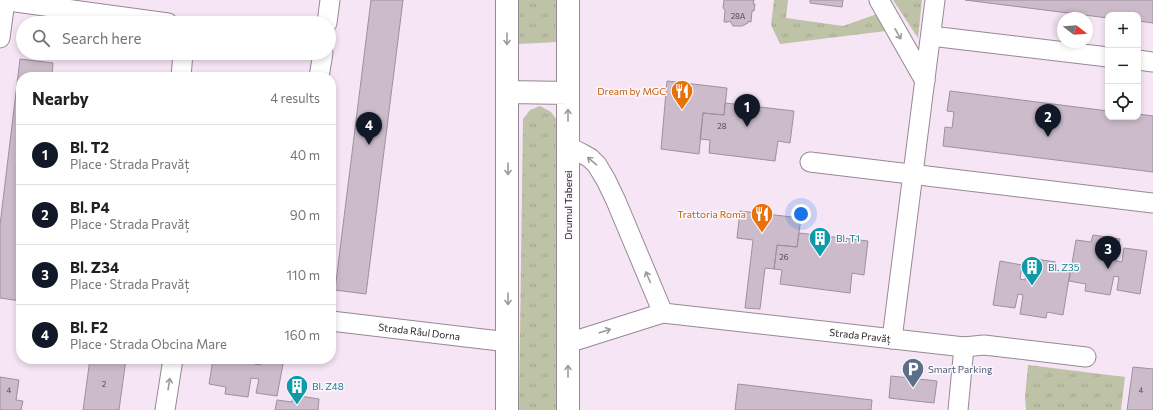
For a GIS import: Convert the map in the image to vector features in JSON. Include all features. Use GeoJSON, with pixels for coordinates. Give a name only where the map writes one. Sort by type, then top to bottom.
{"type":"FeatureCollection","features":[{"type":"Feature","properties":{"kind":"main road"},"geometry":{"type":"LineString","coordinates":[[507,0],[507,410]]}},
{"type":"Feature","properties":{"kind":"main road","name":"Drumul Taberei"},"geometry":{"type":"LineString","coordinates":[[568,0],[568,410]]}},
{"type":"Feature","properties":{"kind":"main road"},"geometry":{"type":"LineString","coordinates":[[508,92],[568,93]]}},
{"type":"Feature","properties":{"kind":"street"},"geometry":{"type":"LineString","coordinates":[[328,16],[330,0]]}},
{"type":"Feature","properties":{"kind":"street"},"geometry":{"type":"LineString","coordinates":[[879,0],[925,81]]}},
{"type":"Feature","properties":{"kind":"street","name":"Strada Pravăț"},"geometry":{"type":"LineString","coordinates":[[663,313],[892,339],[935,0]]}},
{"type":"Feature","properties":{"kind":"street"},"geometry":{"type":"LineString","coordinates":[[0,38],[2,1],[115,16]]}},
{"type":"Feature","properties":{"kind":"street"},"geometry":{"type":"LineString","coordinates":[[931,36],[1105,57]]}},
{"type":"Feature","properties":{"kind":"street"},"geometry":{"type":"LineString","coordinates":[[181,72],[182,60]]}},
{"type":"Feature","properties":{"kind":"street"},"geometry":{"type":"LineString","coordinates":[[320,72],[322,60]]}},
{"type":"Feature","properties":{"kind":"street"},"geometry":{"type":"LineString","coordinates":[[1141,60],[1153,62]]}},
{"type":"Feature","properties":{"kind":"street"},"geometry":{"type":"LineString","coordinates":[[568,147],[590,158],[597,165],[606,180],[663,313],[568,343]]}},
{"type":"Feature","properties":{"kind":"street"},"geometry":{"type":"LineString","coordinates":[[810,162],[1153,203]]}},
{"type":"Feature","properties":{"kind":"street","name":"Strada Râul Dorna"},"geometry":{"type":"LineString","coordinates":[[336,322],[508,342]]}},
{"type":"Feature","properties":{"kind":"street"},"geometry":{"type":"LineString","coordinates":[[892,339],[964,347],[984,344],[1086,356]]}},
{"type":"Feature","properties":{"kind":"street"},"geometry":{"type":"LineString","coordinates":[[958,410],[964,347]]}},
{"type":"Feature","properties":{"kind":"street"},"geometry":{"type":"LineString","coordinates":[[165,410],[172,364]]}},
{"type":"Feature","properties":{"kind":"green space"},"geometry":{"type":"Polygon","coordinates":[[[519,0],[557,0],[557,42],[519,44],[519,0]]]}},
{"type":"Feature","properties":{"kind":"green space"},"geometry":{"type":"Polygon","coordinates":[[[774,0],[788,0],[786,18],[843,26],[877,14],[886,31],[780,44],[771,25],[774,0]]]}},
{"type":"Feature","properties":{"kind":"green space"},"geometry":{"type":"Polygon","coordinates":[[[893,0],[922,0],[918,38],[893,0]]]}},
{"type":"Feature","properties":{"kind":"green space"},"geometry":{"type":"Polygon","coordinates":[[[540,106],[551,112],[557,120],[557,410],[519,410],[523,119],[530,110],[540,106]]]}},
{"type":"Feature","properties":{"kind":"green space"},"geometry":{"type":"Polygon","coordinates":[[[1028,365],[1125,377],[1121,410],[1026,410],[1025,397],[1028,365]]]}},
{"type":"Feature","properties":{"kind":"building"},"geometry":{"type":"Polygon","coordinates":[[[371,0],[403,0],[366,294],[336,290],[371,0]]]}},
{"type":"Feature","properties":{"kind":"building"},"geometry":{"type":"Polygon","coordinates":[[[724,0],[754,0],[753,4],[755,4],[754,11],[752,11],[751,22],[748,21],[748,23],[742,26],[733,26],[730,21],[724,22],[724,0]]]}},
{"type":"Feature","properties":{"kind":"building"},"geometry":{"type":"Polygon","coordinates":[[[810,0],[843,0],[842,7],[810,3],[810,0]]]}},
{"type":"Feature","properties":{"kind":"building"},"geometry":{"type":"Polygon","coordinates":[[[965,0],[1153,0],[1153,23],[1141,21],[1141,12],[1105,12],[1105,18],[1093,16],[1093,12],[1060,12],[965,0]]]}},
{"type":"Feature","properties":{"kind":"building"},"geometry":{"type":"Polygon","coordinates":[[[20,60],[53,63],[52,72],[18,72],[20,60]]]}},
{"type":"Feature","properties":{"kind":"building"},"geometry":{"type":"Polygon","coordinates":[[[667,81],[727,88],[724,115],[703,113],[699,154],[661,149],[667,81]]]}},
{"type":"Feature","properties":{"kind":"building"},"geometry":{"type":"Polygon","coordinates":[[[950,91],[1105,111],[1105,120],[1141,120],[1141,114],[1153,116],[1153,172],[943,146],[945,127],[952,128],[954,112],[947,111],[950,91]]]}},
{"type":"Feature","properties":{"kind":"building"},"geometry":{"type":"Polygon","coordinates":[[[16,92],[16,300],[0,298],[0,225],[16,92]]]}},
{"type":"Feature","properties":{"kind":"building"},"geometry":{"type":"Polygon","coordinates":[[[725,103],[794,111],[790,143],[778,141],[775,161],[709,153],[710,140],[700,139],[703,113],[724,115],[725,103]]]}},
{"type":"Feature","properties":{"kind":"building"},"geometry":{"type":"Polygon","coordinates":[[[740,211],[801,218],[797,247],[777,245],[774,269],[765,268],[760,309],[745,308],[753,240],[737,238],[740,211]]]}},
{"type":"Feature","properties":{"kind":"building","name":"Bl. T1"},"geometry":{"type":"Polygon","coordinates":[[[799,233],[868,241],[864,275],[852,273],[850,293],[780,284],[782,270],[774,269],[777,245],[797,247],[799,233]]]}},
{"type":"Feature","properties":{"kind":"building"},"geometry":{"type":"Polygon","coordinates":[[[1093,235],[1120,239],[1116,261],[1122,262],[1124,248],[1147,251],[1140,294],[1117,290],[1119,277],[1114,276],[1110,295],[1085,291],[1086,284],[1069,281],[1076,240],[1091,242],[1093,235]]]}},
{"type":"Feature","properties":{"kind":"building","name":"Bl. Z35"},"geometry":{"type":"Polygon","coordinates":[[[1028,258],[1056,262],[1054,270],[1070,272],[1063,315],[1047,312],[1046,318],[1020,314],[1023,295],[1018,294],[1015,308],[993,305],[1000,261],[1022,265],[1020,279],[1025,280],[1028,258]]]}},
{"type":"Feature","properties":{"kind":"building"},"geometry":{"type":"Polygon","coordinates":[[[89,364],[125,364],[119,410],[83,410],[89,364]]]}},
{"type":"Feature","properties":{"kind":"building"},"geometry":{"type":"Polygon","coordinates":[[[212,364],[283,364],[277,396],[256,393],[259,379],[251,378],[248,397],[225,394],[226,387],[209,384],[212,364]]]}},
{"type":"Feature","properties":{"kind":"building"},"geometry":{"type":"Polygon","coordinates":[[[1133,367],[1153,369],[1153,410],[1127,410],[1133,367]]]}},
{"type":"Feature","properties":{"kind":"building","name":"Smart Parking"},"geometry":{"type":"Polygon","coordinates":[[[891,376],[937,381],[934,403],[889,398],[891,376]]]}},
{"type":"Feature","properties":{"kind":"building"},"geometry":{"type":"Polygon","coordinates":[[[0,377],[19,380],[16,400],[23,401],[21,410],[0,410],[0,377]]]}},
{"type":"Feature","properties":{"kind":"building"},"geometry":{"type":"Polygon","coordinates":[[[738,384],[872,400],[871,410],[735,410],[738,384]]]}},
{"type":"Feature","properties":{"kind":"building","name":"Bl. Z48"},"geometry":{"type":"Polygon","coordinates":[[[293,395],[319,399],[318,410],[275,410],[277,400],[292,402],[293,395]]]}},
{"type":"Feature","properties":{"kind":"place","name":"Dream by MGC"},"geometry":{"type":"Point","coordinates":[682,110]}},
{"type":"Feature","properties":{"kind":"place","name":"Bl. T2"},"geometry":{"type":"Point","coordinates":[747,127]}},
{"type":"Feature","properties":{"kind":"place","name":"Bl. P4"},"geometry":{"type":"Point","coordinates":[1048,137]}},
{"type":"Feature","properties":{"kind":"place","name":"Bl. F2"},"geometry":{"type":"Point","coordinates":[369,145]}},
{"type":"Feature","properties":{"kind":"place","name":"Trattoria Roma"},"geometry":{"type":"Point","coordinates":[762,234]}},
{"type":"Feature","properties":{"kind":"place","name":"Bl. T1"},"geometry":{"type":"Point","coordinates":[820,258]}},
{"type":"Feature","properties":{"kind":"place","name":"Bl. Z34"},"geometry":{"type":"Point","coordinates":[1108,269]}},
{"type":"Feature","properties":{"kind":"place","name":"Bl. Z35"},"geometry":{"type":"Point","coordinates":[1032,286]}},
{"type":"Feature","properties":{"kind":"place","name":"Smart Parking"},"geometry":{"type":"Point","coordinates":[913,388]}},
{"type":"Feature","properties":{"kind":"place","name":"Bl. Z48"},"geometry":{"type":"Point","coordinates":[297,406]}}]}
